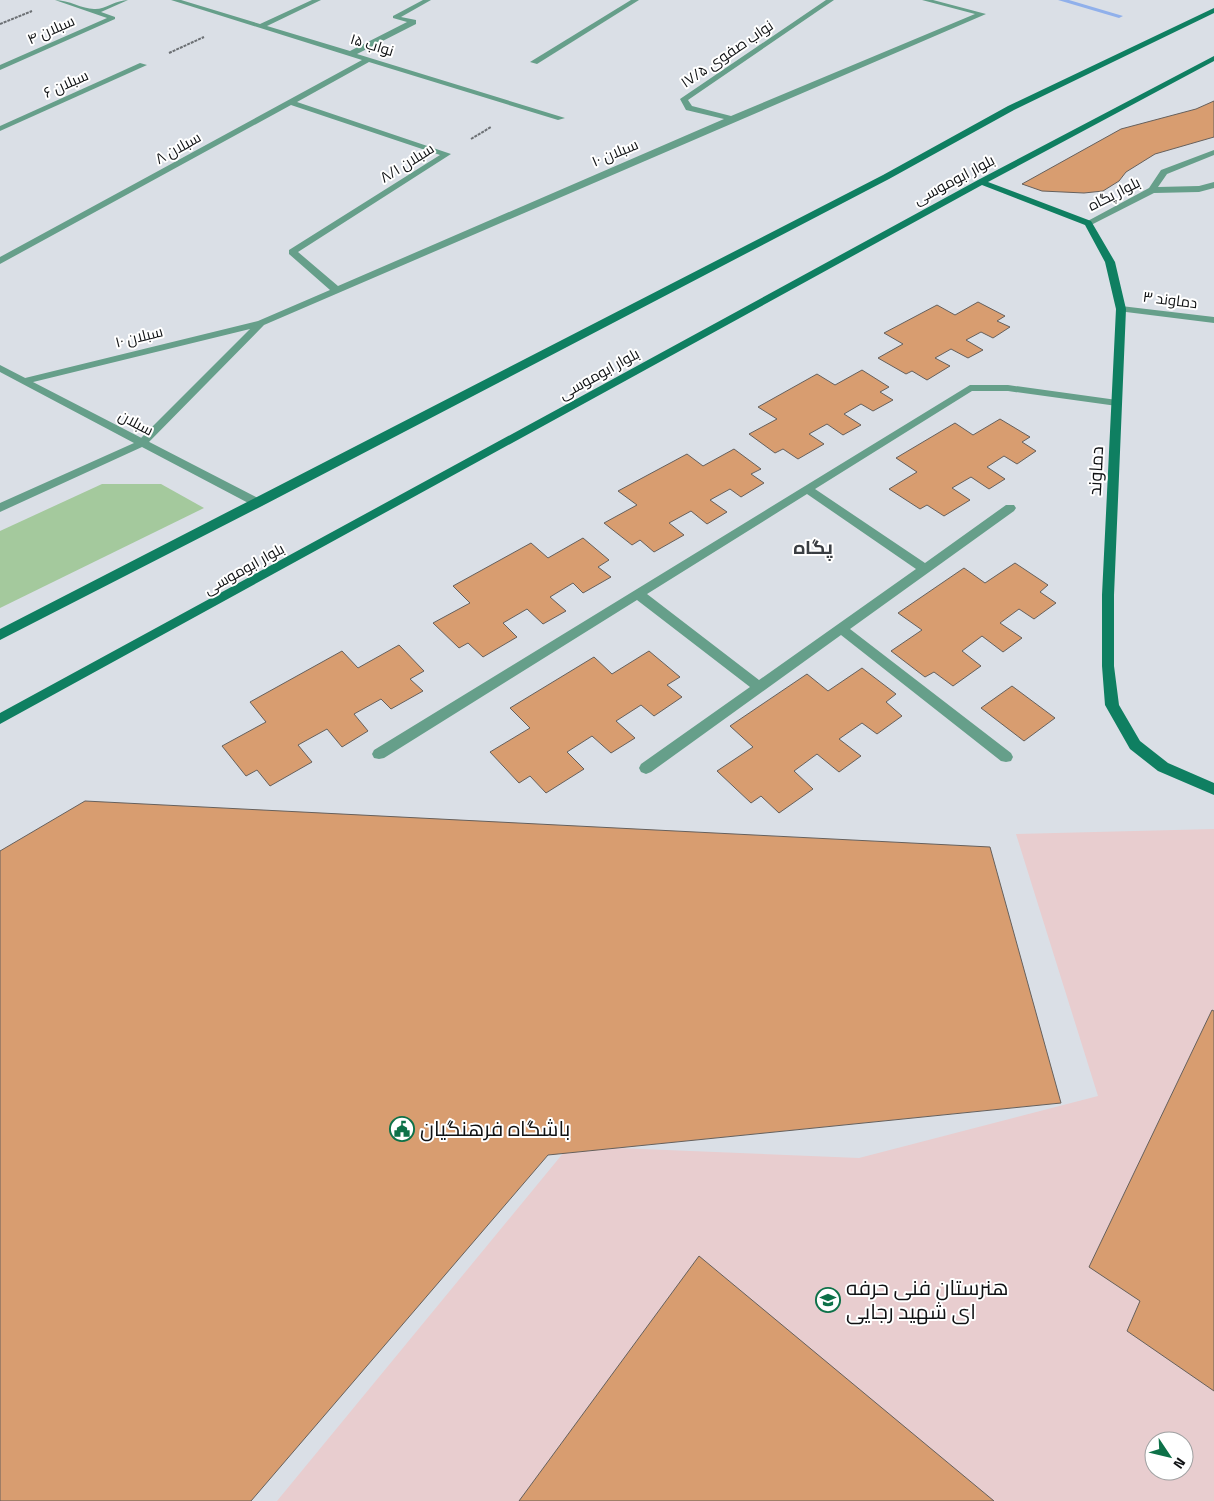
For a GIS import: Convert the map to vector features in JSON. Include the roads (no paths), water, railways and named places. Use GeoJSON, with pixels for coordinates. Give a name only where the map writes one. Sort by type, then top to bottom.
{"type":"FeatureCollection","features":[{"type":"Feature","properties":{"kind":"main road","name":"بلوار ابوموسی"},"geometry":{"type":"LineString","coordinates":[[0,635],[886,177],[1011,108],[1214,10]]}},
{"type":"Feature","properties":{"kind":"main road","name":"بلوار ابوموسی"},"geometry":{"type":"LineString","coordinates":[[0,719],[981,182],[1214,58]]}},
{"type":"Feature","properties":{"kind":"main road"},"geometry":{"type":"LineString","coordinates":[[981,182],[1088,223]]}},
{"type":"Feature","properties":{"kind":"main road","name":"دماوند"},"geometry":{"type":"LineString","coordinates":[[1088,223],[1110,262],[1121,309],[1108,595],[1108,666],[1112,705],[1135,745],[1163,767],[1214,789]]}},
{"type":"Feature","properties":{"kind":"street"},"geometry":{"type":"LineString","coordinates":[[58,0],[94,12],[125,0]]}},
{"type":"Feature","properties":{"kind":"street","name":"نواب ۱۵"},"geometry":{"type":"LineString","coordinates":[[174,0],[561,118]]}},
{"type":"Feature","properties":{"kind":"street"},"geometry":{"type":"LineString","coordinates":[[262,26],[318,0]]}},
{"type":"Feature","properties":{"kind":"street"},"geometry":{"type":"LineString","coordinates":[[351,54],[413,22],[395,17],[428,0]]}},
{"type":"Feature","properties":{"kind":"street"},"geometry":{"type":"LineString","coordinates":[[534,62],[636,0]]}},
{"type":"Feature","properties":{"kind":"street","name":"نواب صفوی ۱۷/۵"},"geometry":{"type":"LineString","coordinates":[[732,119],[689,108],[684,100],[831,0]]}},
{"type":"Feature","properties":{"kind":"street","name":"سبلان ۱۰"},"geometry":{"type":"LineString","coordinates":[[25,381],[261,323],[732,119],[982,14],[925,0]]}},
{"type":"Feature","properties":{"kind":"street","name":"سبلان ۴"},"geometry":{"type":"LineString","coordinates":[[0,68],[113,18],[94,12]]}},
{"type":"Feature","properties":{"kind":"street","name":"سبلان ۸"},"geometry":{"type":"LineString","coordinates":[[0,261],[369,59]]}},
{"type":"Feature","properties":{"kind":"street","name":"سبلان ۶"},"geometry":{"type":"LineString","coordinates":[[0,129],[143,65]]}},
{"type":"Feature","properties":{"kind":"street","name":"سبلان ۸/۱"},"geometry":{"type":"LineString","coordinates":[[290,102],[447,154],[292,252],[336,290]]}},
{"type":"Feature","properties":{"kind":"street","name":"بلوار پگاه"},"geometry":{"type":"LineString","coordinates":[[1152,190],[1164,172],[1214,152]]}},
{"type":"Feature","properties":{"kind":"street","name":"بلوار پگاه"},"geometry":{"type":"LineString","coordinates":[[1088,223],[1152,190],[1199,189],[1214,185]]}},
{"type":"Feature","properties":{"kind":"street","name":"دماوند ۳"},"geometry":{"type":"LineString","coordinates":[[1121,309],[1214,320]]}},
{"type":"Feature","properties":{"kind":"street","name":"سبلان ۱۰"},"geometry":{"type":"LineString","coordinates":[[142,443],[261,323]]}},
{"type":"Feature","properties":{"kind":"street","name":"سبلان"},"geometry":{"type":"LineString","coordinates":[[0,368],[258,503]]}},
{"type":"Feature","properties":{"kind":"street"},"geometry":{"type":"LineString","coordinates":[[379,754],[970,388],[1008,388],[1117,403]]}},
{"type":"Feature","properties":{"kind":"street"},"geometry":{"type":"LineString","coordinates":[[0,508],[142,443]]}},
{"type":"Feature","properties":{"kind":"street"},"geometry":{"type":"LineString","coordinates":[[807,489],[925,569]]}},
{"type":"Feature","properties":{"kind":"street"},"geometry":{"type":"LineString","coordinates":[[646,768],[1010,508]]}},
{"type":"Feature","properties":{"kind":"street"},"geometry":{"type":"LineString","coordinates":[[638,594],[759,687]]}},
{"type":"Feature","properties":{"kind":"street"},"geometry":{"type":"LineString","coordinates":[[841,629],[1006,757]]}},
{"type":"Feature","properties":{"kind":"waterway"},"geometry":{"type":"LineString","coordinates":[[1061,0],[1119,16]]}},
{"type":"Feature","properties":{"kind":"place","name":"باشگاه فرهنگیان"},"geometry":{"type":"Point","coordinates":[402,1129]}},
{"type":"Feature","properties":{"kind":"place","name":"هنرستان فنی حرفه ای شهید رجایی"},"geometry":{"type":"Point","coordinates":[828,1300]}},
{"type":"Feature","properties":{"kind":"district","name":"پگاه"},"geometry":{"type":"Point","coordinates":[813,547]}}]}
